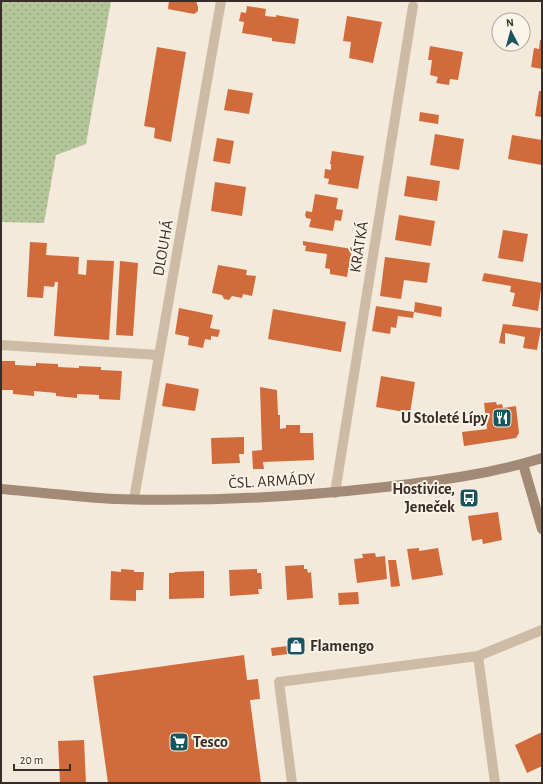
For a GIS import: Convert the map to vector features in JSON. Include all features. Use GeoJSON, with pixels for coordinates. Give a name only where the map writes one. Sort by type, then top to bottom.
{"type":"FeatureCollection","features":[{"type":"Feature","properties":{"kind":"main road","name":"ČSL. ARMÁDY"},"geometry":{"type":"LineString","coordinates":[[1,489],[134,499],[225,498],[335,493],[472,475],[523,464],[542,458]]}},
{"type":"Feature","properties":{"kind":"main road"},"geometry":{"type":"LineString","coordinates":[[523,464],[542,529]]}},
{"type":"Feature","properties":{"kind":"street","name":"DLOUHÁ"},"geometry":{"type":"LineString","coordinates":[[134,499],[221,1]]}},
{"type":"Feature","properties":{"kind":"street","name":"KRÁTKÁ"},"geometry":{"type":"LineString","coordinates":[[335,493],[412,6]]}},
{"type":"Feature","properties":{"kind":"street"},"geometry":{"type":"LineString","coordinates":[[1,345],[159,355]]}},
{"type":"Feature","properties":{"kind":"street"},"geometry":{"type":"LineString","coordinates":[[292,783],[279,682],[478,656],[542,630]]}},
{"type":"Feature","properties":{"kind":"street"},"geometry":{"type":"LineString","coordinates":[[478,656],[495,783]]}},
{"type":"Feature","properties":{"kind":"green space"},"geometry":{"type":"Polygon","coordinates":[[[1,1],[111,1],[86,144],[56,155],[44,223],[1,222],[1,1]]]}},
{"type":"Feature","properties":{"kind":"building"},"geometry":{"type":"Polygon","coordinates":[[[169,1],[196,1],[198,11],[194,14],[168,9],[169,1]]]}},
{"type":"Feature","properties":{"kind":"building"},"geometry":{"type":"Polygon","coordinates":[[[247,6],[266,9],[265,16],[276,17],[276,15],[299,19],[295,44],[272,41],[272,38],[242,33],[244,22],[239,21],[241,12],[246,13],[247,6]]]}},
{"type":"Feature","properties":{"kind":"building"},"geometry":{"type":"Polygon","coordinates":[[[347,16],[382,22],[373,63],[349,58],[351,42],[343,41],[347,16]]]}},
{"type":"Feature","properties":{"kind":"building"},"geometry":{"type":"Polygon","coordinates":[[[540,40],[542,40],[542,69],[531,67],[534,48],[539,49],[540,40]]]}},
{"type":"Feature","properties":{"kind":"building"},"geometry":{"type":"Polygon","coordinates":[[[430,46],[463,52],[458,80],[450,79],[449,85],[436,83],[438,77],[430,75],[432,60],[428,60],[430,46]]]}},
{"type":"Feature","properties":{"kind":"building"},"geometry":{"type":"Polygon","coordinates":[[[157,47],[186,52],[171,142],[154,138],[155,128],[144,126],[157,47]]]}},
{"type":"Feature","properties":{"kind":"building"},"geometry":{"type":"Polygon","coordinates":[[[228,89],[253,93],[249,114],[224,110],[228,89]]]}},
{"type":"Feature","properties":{"kind":"building"},"geometry":{"type":"Polygon","coordinates":[[[539,91],[542,91],[542,117],[535,116],[539,91]]]}},
{"type":"Feature","properties":{"kind":"building"},"geometry":{"type":"Polygon","coordinates":[[[420,112],[439,115],[438,124],[419,121],[420,112]]]}},
{"type":"Feature","properties":{"kind":"building"},"geometry":{"type":"Polygon","coordinates":[[[435,134],[464,139],[459,170],[430,165],[435,134]]]}},
{"type":"Feature","properties":{"kind":"building"},"geometry":{"type":"Polygon","coordinates":[[[512,135],[542,140],[542,165],[508,159],[512,135]]]}},
{"type":"Feature","properties":{"kind":"building"},"geometry":{"type":"Polygon","coordinates":[[[217,138],[234,141],[230,164],[213,161],[217,138]]]}},
{"type":"Feature","properties":{"kind":"building"},"geometry":{"type":"Polygon","coordinates":[[[332,151],[364,156],[358,189],[328,184],[329,179],[324,178],[325,169],[331,170],[330,164],[332,151]]]}},
{"type":"Feature","properties":{"kind":"building"},"geometry":{"type":"Polygon","coordinates":[[[407,176],[440,181],[437,201],[404,196],[407,176]]]}},
{"type":"Feature","properties":{"kind":"building"},"geometry":{"type":"Polygon","coordinates":[[[215,182],[246,187],[242,216],[211,211],[215,182]]]}},
{"type":"Feature","properties":{"kind":"building"},"geometry":{"type":"Polygon","coordinates":[[[315,194],[338,198],[336,209],[343,210],[341,221],[335,220],[333,231],[309,227],[311,219],[306,218],[305,216],[306,211],[312,212],[315,194]]]}},
{"type":"Feature","properties":{"kind":"building"},"geometry":{"type":"Polygon","coordinates":[[[399,215],[435,221],[431,246],[395,240],[399,215]]]}},
{"type":"Feature","properties":{"kind":"building"},"geometry":{"type":"Polygon","coordinates":[[[503,230],[528,234],[523,262],[498,258],[503,230]]]}},
{"type":"Feature","properties":{"kind":"building"},"geometry":{"type":"Polygon","coordinates":[[[303,241],[352,249],[347,277],[330,274],[330,269],[325,268],[327,254],[305,251],[306,246],[303,245],[303,241]]]}},
{"type":"Feature","properties":{"kind":"building"},"geometry":{"type":"Polygon","coordinates":[[[30,242],[47,243],[46,255],[79,257],[78,274],[86,275],[87,260],[114,261],[109,340],[54,336],[58,282],[55,282],[54,287],[44,286],[43,298],[27,297],[30,242]]]}},
{"type":"Feature","properties":{"kind":"building"},"geometry":{"type":"Polygon","coordinates":[[[385,257],[430,263],[427,283],[404,280],[401,299],[380,296],[385,257]]]}},
{"type":"Feature","properties":{"kind":"building"},"geometry":{"type":"Polygon","coordinates":[[[120,261],[138,263],[133,336],[116,335],[120,261]]]}},
{"type":"Feature","properties":{"kind":"building"},"geometry":{"type":"Polygon","coordinates":[[[218,265],[247,270],[246,275],[256,276],[252,296],[243,294],[242,298],[232,296],[229,300],[224,299],[222,295],[212,293],[218,265]]]}},
{"type":"Feature","properties":{"kind":"building"},"geometry":{"type":"Polygon","coordinates":[[[484,273],[542,283],[538,311],[512,306],[515,293],[510,292],[511,286],[482,281],[484,273]]]}},
{"type":"Feature","properties":{"kind":"building"},"geometry":{"type":"Polygon","coordinates":[[[415,302],[442,307],[441,317],[414,312],[415,302]]]}},
{"type":"Feature","properties":{"kind":"building"},"geometry":{"type":"Polygon","coordinates":[[[376,306],[414,312],[413,318],[398,316],[396,328],[391,327],[390,334],[372,331],[376,306]]]}},
{"type":"Feature","properties":{"kind":"building"},"geometry":{"type":"Polygon","coordinates":[[[179,308],[213,315],[210,328],[220,330],[218,337],[211,336],[211,340],[205,339],[203,348],[188,345],[189,337],[175,334],[179,308]]]}},
{"type":"Feature","properties":{"kind":"building"},"geometry":{"type":"Polygon","coordinates":[[[273,309],[346,322],[341,352],[268,339],[273,309]]]}},
{"type":"Feature","properties":{"kind":"building"},"geometry":{"type":"Polygon","coordinates":[[[503,324],[541,328],[537,350],[523,348],[525,337],[505,333],[505,344],[499,343],[503,324]]]}},
{"type":"Feature","properties":{"kind":"building"},"geometry":{"type":"Polygon","coordinates":[[[1,361],[15,361],[15,365],[36,366],[36,363],[58,364],[58,367],[101,367],[101,370],[122,371],[120,400],[99,399],[99,395],[77,394],[77,398],[56,396],[56,393],[34,391],[34,396],[13,394],[13,390],[1,390],[1,361]]]}},
{"type":"Feature","properties":{"kind":"building"},"geometry":{"type":"Polygon","coordinates":[[[381,376],[415,382],[410,413],[376,407],[381,376]]]}},
{"type":"Feature","properties":{"kind":"building"},"geometry":{"type":"Polygon","coordinates":[[[166,383],[199,389],[195,411],[162,406],[166,383]]]}},
{"type":"Feature","properties":{"kind":"building"},"geometry":{"type":"Polygon","coordinates":[[[260,387],[277,390],[280,429],[286,428],[286,425],[300,425],[300,433],[313,433],[314,460],[263,462],[264,469],[253,469],[252,451],[262,450],[260,387]]]}},
{"type":"Feature","properties":{"kind":"building","name":"U Stoleté Lípy"},"geometry":{"type":"Polygon","coordinates":[[[496,402],[497,405],[502,404],[503,408],[516,406],[519,433],[516,438],[464,446],[462,432],[487,429],[484,403],[496,402]]]}},
{"type":"Feature","properties":{"kind":"building"},"geometry":{"type":"Polygon","coordinates":[[[244,437],[244,454],[239,454],[240,463],[212,464],[211,438],[244,437]]]}},
{"type":"Feature","properties":{"kind":"building"},"geometry":{"type":"Polygon","coordinates":[[[498,512],[502,540],[483,544],[482,539],[472,541],[468,516],[498,512]]]}},
{"type":"Feature","properties":{"kind":"building"},"geometry":{"type":"Polygon","coordinates":[[[419,548],[419,551],[438,548],[443,575],[412,580],[407,549],[419,548]]]}},
{"type":"Feature","properties":{"kind":"building"},"geometry":{"type":"Polygon","coordinates":[[[375,553],[376,557],[385,556],[387,579],[357,583],[354,559],[363,558],[362,554],[375,553]]]}},
{"type":"Feature","properties":{"kind":"building"},"geometry":{"type":"Polygon","coordinates":[[[388,560],[396,560],[400,586],[391,587],[388,560]]]}},
{"type":"Feature","properties":{"kind":"building"},"geometry":{"type":"Polygon","coordinates":[[[304,565],[304,569],[307,569],[308,573],[311,572],[313,598],[287,600],[285,566],[304,565]]]}},
{"type":"Feature","properties":{"kind":"building"},"geometry":{"type":"Polygon","coordinates":[[[121,569],[134,570],[134,572],[144,572],[143,590],[136,590],[136,601],[110,600],[111,571],[121,572],[121,569]]]}},
{"type":"Feature","properties":{"kind":"building"},"geometry":{"type":"Polygon","coordinates":[[[257,569],[257,573],[261,573],[262,589],[258,589],[259,594],[230,596],[229,570],[257,569]]]}},
{"type":"Feature","properties":{"kind":"building"},"geometry":{"type":"Polygon","coordinates":[[[204,571],[204,598],[169,599],[169,573],[204,571]]]}},
{"type":"Feature","properties":{"kind":"building"},"geometry":{"type":"Polygon","coordinates":[[[358,592],[359,604],[339,605],[338,593],[358,592]]]}},
{"type":"Feature","properties":{"kind":"building"},"geometry":{"type":"Polygon","coordinates":[[[304,644],[305,652],[272,656],[271,648],[304,644]]]}},
{"type":"Feature","properties":{"kind":"building","name":"Tesco"},"geometry":{"type":"Polygon","coordinates":[[[244,655],[247,680],[258,679],[260,699],[250,700],[261,783],[108,783],[93,676],[244,655]]]}},
{"type":"Feature","properties":{"kind":"building"},"geometry":{"type":"Polygon","coordinates":[[[542,732],[542,766],[527,773],[515,745],[542,732]]]}},
{"type":"Feature","properties":{"kind":"building"},"geometry":{"type":"Polygon","coordinates":[[[84,740],[86,783],[60,783],[58,741],[84,740]]]}},
{"type":"Feature","properties":{"kind":"place","name":"U Stoleté Lípy"},"geometry":{"type":"Point","coordinates":[502,418]}},
{"type":"Feature","properties":{"kind":"place","name":"Hostivice, Jeneček"},"geometry":{"type":"Point","coordinates":[469,498]}},
{"type":"Feature","properties":{"kind":"place","name":"Flamengo"},"geometry":{"type":"Point","coordinates":[296,646]}},
{"type":"Feature","properties":{"kind":"place","name":"Tesco"},"geometry":{"type":"Point","coordinates":[179,742]}}]}
